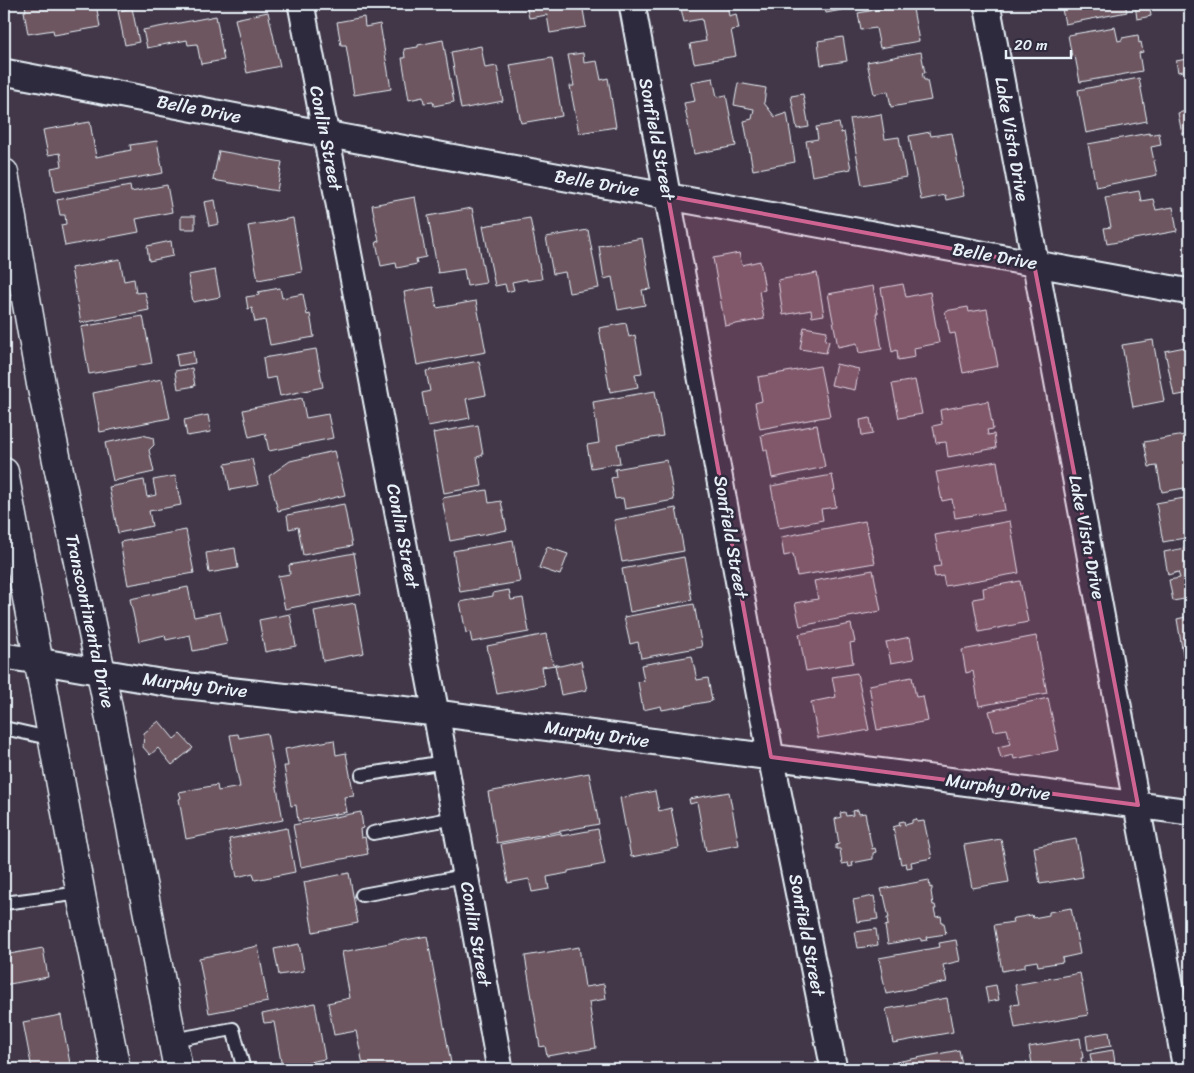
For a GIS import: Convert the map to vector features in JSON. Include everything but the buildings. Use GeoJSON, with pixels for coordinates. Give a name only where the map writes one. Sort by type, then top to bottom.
{"type":"FeatureCollection","features":[{"type":"Feature","properties":{"kind":"street","name":"Conlin Street"},"geometry":{"type":"LineString","coordinates":[[301,4],[436,712],[499,1069]]}},
{"type":"Feature","properties":{"kind":"street","name":"Sonfield Street"},"geometry":{"type":"LineString","coordinates":[[632,4],[771,757],[834,1069]]}},
{"type":"Feature","properties":{"kind":"street","name":"Lake Vista Drive"},"geometry":{"type":"LineString","coordinates":[[987,4],[1034,264],[1138,806],[1186,1069]]}},
{"type":"Feature","properties":{"kind":"street","name":"Belle Drive"},"geometry":{"type":"LineString","coordinates":[[4,72],[326,134],[1190,292]]}},
{"type":"Feature","properties":{"kind":"street","name":"Transcontinental Drive"},"geometry":{"type":"LineString","coordinates":[[4,173],[41,384],[101,672],[178,1069]]}},
{"type":"Feature","properties":{"kind":"street"},"geometry":{"type":"LineString","coordinates":[[4,472],[80,893],[116,1069]]}},
{"type":"Feature","properties":{"kind":"street","name":"Murphy Drive"},"geometry":{"type":"LineString","coordinates":[[4,656],[171,684],[436,712],[1190,812]]}},
{"type":"Feature","properties":{"kind":"lane"},"geometry":{"type":"LineString","coordinates":[[4,728],[53,739]]}},
{"type":"Feature","properties":{"kind":"lane"},"geometry":{"type":"LineString","coordinates":[[362,775],[445,762]]}},
{"type":"Feature","properties":{"kind":"lane"},"geometry":{"type":"LineString","coordinates":[[373,833],[455,818]]}},
{"type":"Feature","properties":{"kind":"lane"},"geometry":{"type":"LineString","coordinates":[[362,895],[466,876]]}},
{"type":"Feature","properties":{"kind":"lane"},"geometry":{"type":"LineString","coordinates":[[4,903],[80,893]]}},
{"type":"Feature","properties":{"kind":"lane"},"geometry":{"type":"LineString","coordinates":[[172,1040],[234,1029],[243,1066]]}},
{"type":"Feature","properties":{"kind":"highlighted area"},"geometry":{"type":"Polygon","coordinates":[[[668,196],[1034,264],[1138,805],[771,757],[668,196]]]}}]}
